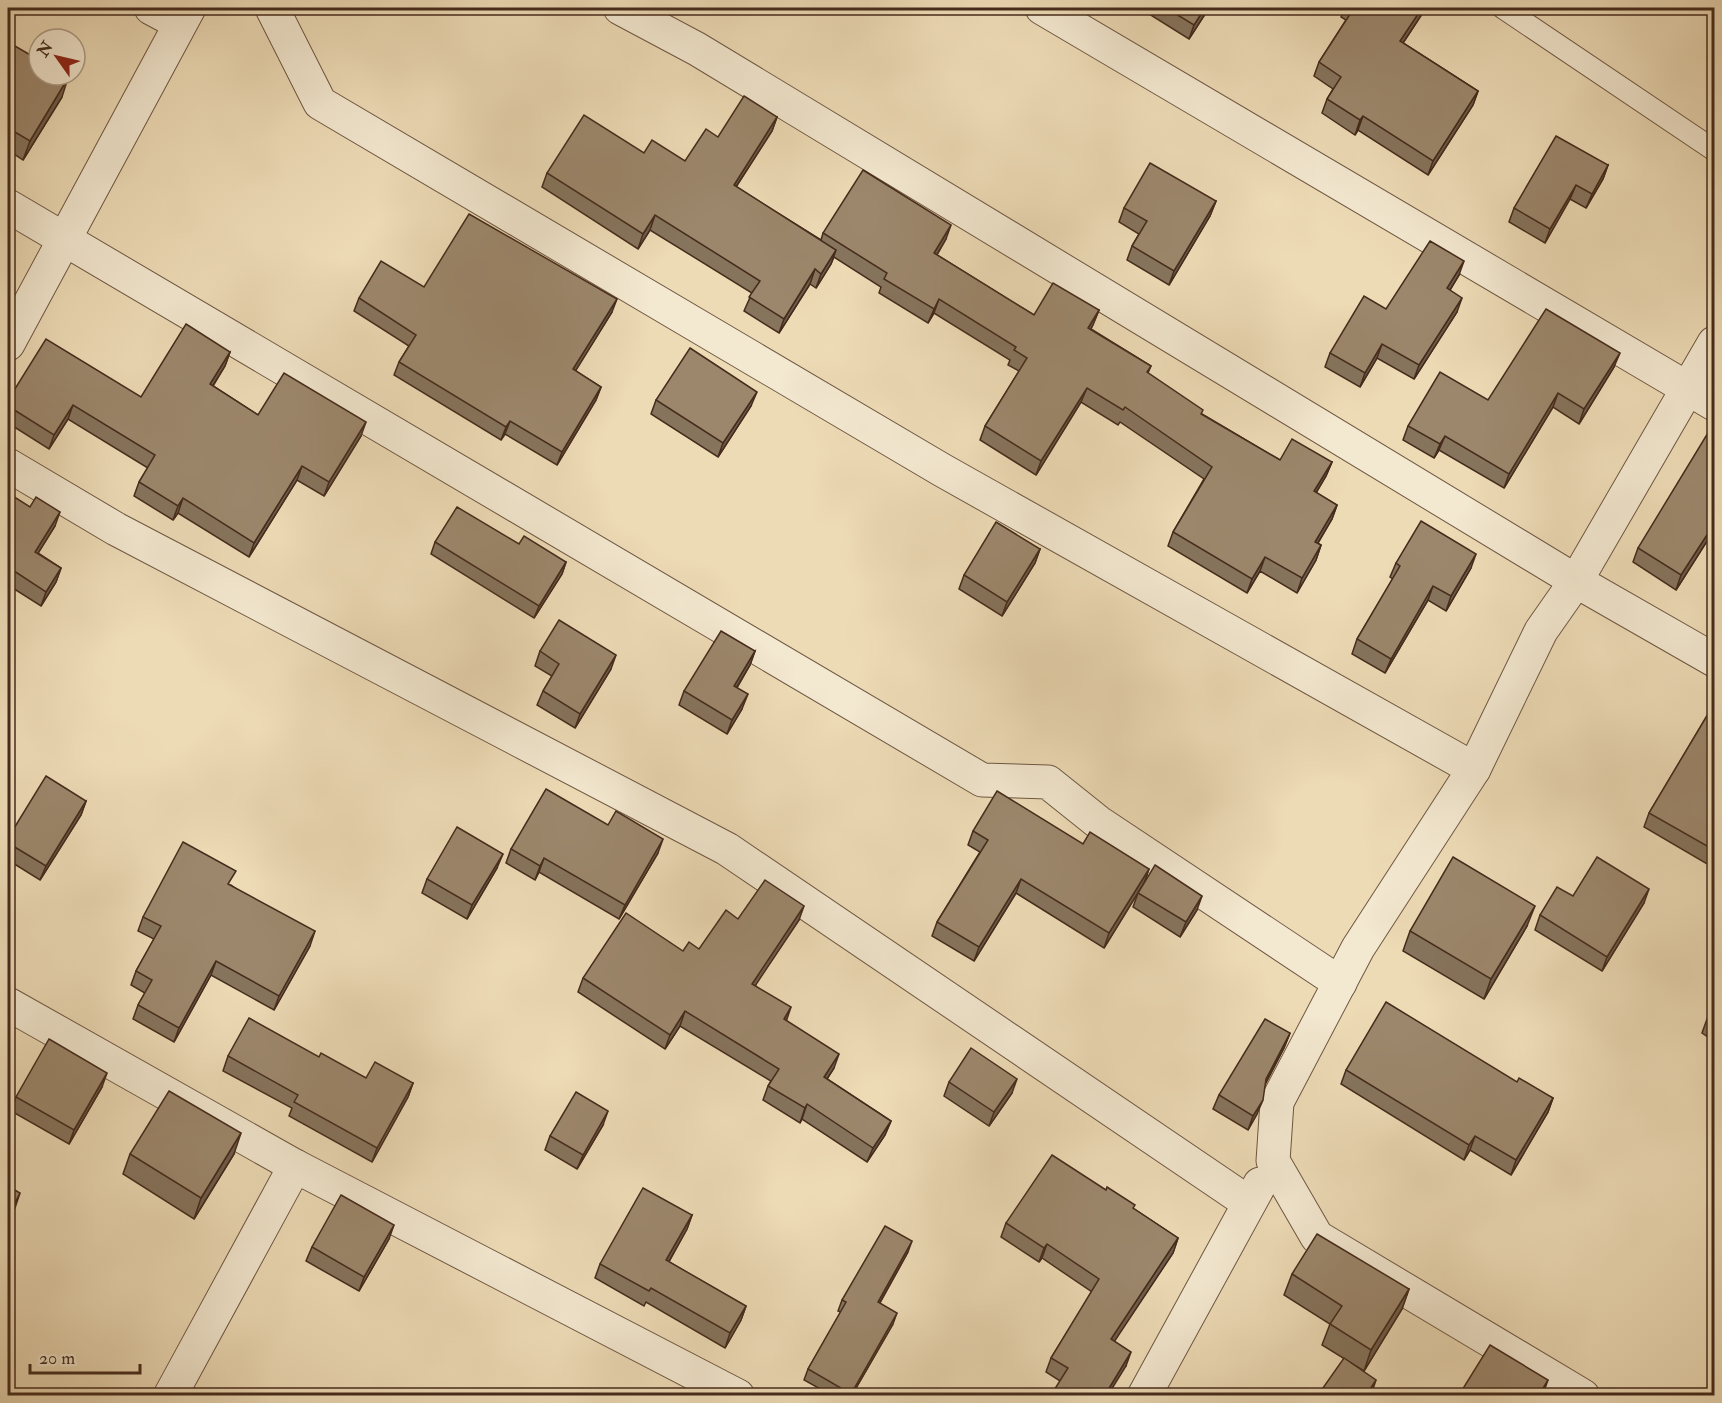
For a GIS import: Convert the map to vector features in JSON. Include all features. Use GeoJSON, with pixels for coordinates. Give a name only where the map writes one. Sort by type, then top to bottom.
{"type":"FeatureCollection","features":[{"type":"Feature","properties":{"kind":"street"},"geometry":{"type":"LineString","coordinates":[[8,344],[184,15],[151,8]]}},
{"type":"Feature","properties":{"kind":"street"},"geometry":{"type":"LineString","coordinates":[[272,8],[320,104],[942,470],[1474,770]]}},
{"type":"Feature","properties":{"kind":"street"},"geometry":{"type":"LineString","coordinates":[[620,8],[707,55],[1576,581],[1714,660]]}},
{"type":"Feature","properties":{"kind":"street"},"geometry":{"type":"LineString","coordinates":[[1042,8],[1701,396]]}},
{"type":"Feature","properties":{"kind":"street"},"geometry":{"type":"LineString","coordinates":[[8,206],[982,780],[1048,782],[1098,822],[1340,983]]}},
{"type":"Feature","properties":{"kind":"street"},"geometry":{"type":"LineString","coordinates":[[1143,1395],[1273,1161],[1277,1102],[1358,948],[1474,770],[1541,631],[1701,396],[1714,344]]}},
{"type":"Feature","properties":{"kind":"street"},"geometry":{"type":"LineString","coordinates":[[8,465],[116,529],[727,849],[1249,1203]]}},
{"type":"Feature","properties":{"kind":"street"},"geometry":{"type":"LineString","coordinates":[[8,1004],[295,1166],[738,1395]]}},
{"type":"Feature","properties":{"kind":"street"},"geometry":{"type":"LineString","coordinates":[[1273,1161],[1317,1237],[1583,1395]]}},
{"type":"Feature","properties":{"kind":"street"},"geometry":{"type":"LineString","coordinates":[[170,1395],[295,1166]]}},
{"type":"Feature","properties":{"kind":"lane"},"geometry":{"type":"LineString","coordinates":[[1503,8],[1714,150]]}},
{"type":"Feature","properties":{"kind":"building"},"geometry":{"type":"Polygon","coordinates":[[[1166,8],[1205,8],[1194,25],[1166,8]]]}},
{"type":"Feature","properties":{"kind":"building"},"geometry":{"type":"Polygon","coordinates":[[[1354,8],[1422,8],[1400,41],[1478,91],[1433,161],[1363,116],[1360,120],[1327,99],[1341,77],[1319,62],[1354,8]]]}},
{"type":"Feature","properties":{"kind":"building"},"geometry":{"type":"Polygon","coordinates":[[[8,42],[27,53],[27,87],[63,87],[30,141],[8,128],[8,42]]]}},
{"type":"Feature","properties":{"kind":"building"},"geometry":{"type":"Polygon","coordinates":[[[744,96],[777,117],[734,185],[836,250],[821,274],[815,269],[784,319],[749,297],[760,281],[655,215],[643,234],[547,173],[584,115],[644,153],[652,140],[685,161],[706,129],[718,137],[744,96]]]}},
{"type":"Feature","properties":{"kind":"building"},"geometry":{"type":"Polygon","coordinates":[[[1556,136],[1608,165],[1592,194],[1576,185],[1550,229],[1514,208],[1556,136]]]}},
{"type":"Feature","properties":{"kind":"building"},"geometry":{"type":"Polygon","coordinates":[[[1150,163],[1216,201],[1174,271],[1132,246],[1147,221],[1124,208],[1150,163]]]}},
{"type":"Feature","properties":{"kind":"building"},"geometry":{"type":"Polygon","coordinates":[[[863,170],[951,225],[934,253],[1034,315],[1053,283],[1099,310],[1088,328],[1151,366],[1147,372],[1203,410],[1201,414],[1280,460],[1292,439],[1332,462],[1314,491],[1337,505],[1315,542],[1321,545],[1302,578],[1265,557],[1252,579],[1173,532],[1212,467],[1125,407],[1123,410],[1087,388],[1041,461],[985,426],[1027,358],[1014,350],[1016,347],[939,299],[934,309],[884,279],[887,273],[823,233],[863,170]]]}},
{"type":"Feature","properties":{"kind":"building"},"geometry":{"type":"Polygon","coordinates":[[[469,214],[617,299],[573,369],[601,387],[562,452],[510,421],[506,427],[399,362],[416,335],[359,298],[381,261],[424,287],[469,214]]]}},
{"type":"Feature","properties":{"kind":"building"},"geometry":{"type":"Polygon","coordinates":[[[8,226],[13,229],[8,237],[8,226]]]}},
{"type":"Feature","properties":{"kind":"building"},"geometry":{"type":"Polygon","coordinates":[[[1430,241],[1464,261],[1447,288],[1462,298],[1419,365],[1382,344],[1365,373],[1330,353],[1364,296],[1386,309],[1430,241]]]}},
{"type":"Feature","properties":{"kind":"building"},"geometry":{"type":"Polygon","coordinates":[[[1546,309],[1620,353],[1584,409],[1558,393],[1509,474],[1445,436],[1440,444],[1408,426],[1440,372],[1488,400],[1546,309]]]}},
{"type":"Feature","properties":{"kind":"building"},"geometry":{"type":"Polygon","coordinates":[[[186,324],[230,352],[210,384],[258,415],[284,373],[366,422],[329,482],[302,466],[254,543],[183,498],[178,506],[139,482],[155,455],[73,405],[54,435],[8,406],[8,400],[46,339],[141,397],[186,324]]]}},
{"type":"Feature","properties":{"kind":"building"},"geometry":{"type":"Polygon","coordinates":[[[690,348],[757,392],[723,443],[656,400],[690,348]]]}},
{"type":"Feature","properties":{"kind":"building"},"geometry":{"type":"Polygon","coordinates":[[[1714,423],[1714,524],[1681,575],[1638,548],[1714,423]]]}},
{"type":"Feature","properties":{"kind":"building"},"geometry":{"type":"Polygon","coordinates":[[[8,493],[30,507],[36,497],[60,512],[35,552],[61,568],[46,592],[8,567],[8,493]]]}},
{"type":"Feature","properties":{"kind":"building"},"geometry":{"type":"Polygon","coordinates":[[[457,507],[519,544],[524,536],[566,562],[539,606],[435,542],[457,507]]]}},
{"type":"Feature","properties":{"kind":"building"},"geometry":{"type":"Polygon","coordinates":[[[1421,521],[1476,554],[1451,596],[1433,586],[1391,659],[1357,639],[1400,566],[1396,563],[1421,521]]]}},
{"type":"Feature","properties":{"kind":"building"},"geometry":{"type":"Polygon","coordinates":[[[996,522],[1040,549],[1007,602],[964,575],[996,522]]]}},
{"type":"Feature","properties":{"kind":"building"},"geometry":{"type":"Polygon","coordinates":[[[559,620],[616,655],[580,714],[543,691],[559,664],[540,651],[559,620]]]}},
{"type":"Feature","properties":{"kind":"building"},"geometry":{"type":"Polygon","coordinates":[[[721,631],[755,651],[734,686],[748,694],[732,720],[684,691],[721,631]]]}},
{"type":"Feature","properties":{"kind":"building"},"geometry":{"type":"Polygon","coordinates":[[[1714,704],[1714,850],[1649,813],[1714,704]]]}},
{"type":"Feature","properties":{"kind":"building"},"geometry":{"type":"Polygon","coordinates":[[[46,776],[86,801],[46,866],[8,843],[8,838],[46,776]]]}},
{"type":"Feature","properties":{"kind":"building"},"geometry":{"type":"Polygon","coordinates":[[[546,789],[608,825],[616,811],[663,839],[625,905],[544,858],[540,866],[511,849],[546,789]]]}},
{"type":"Feature","properties":{"kind":"building"},"geometry":{"type":"Polygon","coordinates":[[[997,791],[1083,844],[1090,832],[1149,869],[1109,933],[1021,879],[979,947],[937,922],[988,840],[973,831],[997,791]]]}},
{"type":"Feature","properties":{"kind":"building"},"geometry":{"type":"Polygon","coordinates":[[[457,827],[503,854],[472,905],[427,879],[457,827]]]}},
{"type":"Feature","properties":{"kind":"building"},"geometry":{"type":"Polygon","coordinates":[[[183,842],[236,871],[228,884],[315,931],[279,996],[216,961],[179,1028],[138,1005],[152,980],[136,971],[161,926],[143,917],[183,842]]]}},
{"type":"Feature","properties":{"kind":"building"},"geometry":{"type":"Polygon","coordinates":[[[1453,857],[1535,906],[1491,979],[1410,931],[1453,857]]]}},
{"type":"Feature","properties":{"kind":"building"},"geometry":{"type":"Polygon","coordinates":[[[1597,857],[1649,889],[1607,957],[1540,915],[1557,887],[1573,896],[1597,857]]]}},
{"type":"Feature","properties":{"kind":"building"},"geometry":{"type":"Polygon","coordinates":[[[1155,865],[1202,896],[1186,922],[1138,893],[1155,865]]]}},
{"type":"Feature","properties":{"kind":"building"},"geometry":{"type":"Polygon","coordinates":[[[765,880],[804,906],[752,984],[791,1007],[784,1019],[839,1054],[824,1077],[891,1121],[873,1148],[807,1104],[805,1108],[768,1086],[779,1069],[685,1011],[670,1035],[583,978],[626,913],[683,951],[689,942],[699,949],[726,910],[738,919],[765,880]]]}},
{"type":"Feature","properties":{"kind":"building"},"geometry":{"type":"Polygon","coordinates":[[[1386,1002],[1517,1082],[1519,1078],[1553,1098],[1516,1160],[1475,1136],[1469,1145],[1346,1070],[1386,1002]]]}},
{"type":"Feature","properties":{"kind":"building"},"geometry":{"type":"Polygon","coordinates":[[[1714,1007],[1714,1024],[1707,1019],[1714,1007]]]}},
{"type":"Feature","properties":{"kind":"building"},"geometry":{"type":"Polygon","coordinates":[[[249,1018],[319,1057],[321,1053],[366,1078],[375,1062],[413,1083],[377,1148],[294,1102],[298,1095],[228,1056],[249,1018]]]}},
{"type":"Feature","properties":{"kind":"building"},"geometry":{"type":"Polygon","coordinates":[[[1265,1019],[1290,1033],[1266,1079],[1263,1100],[1253,1116],[1219,1095],[1265,1019]]]}},
{"type":"Feature","properties":{"kind":"building"},"geometry":{"type":"Polygon","coordinates":[[[49,1039],[107,1073],[74,1130],[16,1097],[49,1039]]]}},
{"type":"Feature","properties":{"kind":"building"},"geometry":{"type":"Polygon","coordinates":[[[971,1048],[1017,1079],[994,1112],[949,1082],[971,1048]]]}},
{"type":"Feature","properties":{"kind":"building"},"geometry":{"type":"Polygon","coordinates":[[[169,1091],[241,1133],[201,1198],[130,1154],[169,1091]]]}},
{"type":"Feature","properties":{"kind":"building"},"geometry":{"type":"Polygon","coordinates":[[[576,1092],[608,1111],[583,1155],[550,1136],[576,1092]]]}},
{"type":"Feature","properties":{"kind":"building"},"geometry":{"type":"Polygon","coordinates":[[[1052,1155],[1106,1190],[1107,1187],[1135,1205],[1133,1208],[1178,1238],[1111,1339],[1131,1352],[1105,1395],[1051,1395],[1068,1368],[1051,1358],[1099,1279],[1047,1244],[1044,1248],[1006,1223],[1052,1155]]]}},
{"type":"Feature","properties":{"kind":"building"},"geometry":{"type":"Polygon","coordinates":[[[8,1186],[20,1193],[8,1216],[8,1186]]]}},
{"type":"Feature","properties":{"kind":"building"},"geometry":{"type":"Polygon","coordinates":[[[643,1188],[692,1215],[666,1260],[746,1306],[730,1333],[651,1288],[649,1291],[600,1264],[643,1188]]]}},
{"type":"Feature","properties":{"kind":"building"},"geometry":{"type":"Polygon","coordinates":[[[341,1195],[394,1225],[364,1277],[312,1247],[341,1195]]]}},
{"type":"Feature","properties":{"kind":"building"},"geometry":{"type":"Polygon","coordinates":[[[885,1226],[912,1241],[878,1302],[897,1313],[851,1394],[808,1369],[846,1302],[842,1300],[885,1226]]]}},
{"type":"Feature","properties":{"kind":"building"},"geometry":{"type":"Polygon","coordinates":[[[1317,1234],[1409,1289],[1371,1350],[1330,1324],[1342,1306],[1292,1274],[1317,1234]]]}},
{"type":"Feature","properties":{"kind":"building"},"geometry":{"type":"Polygon","coordinates":[[[1490,1345],[1548,1380],[1539,1395],[1459,1395],[1490,1345]]]}},
{"type":"Feature","properties":{"kind":"building"},"geometry":{"type":"Polygon","coordinates":[[[1344,1358],[1376,1380],[1366,1395],[1318,1395],[1344,1358]]]}}]}
